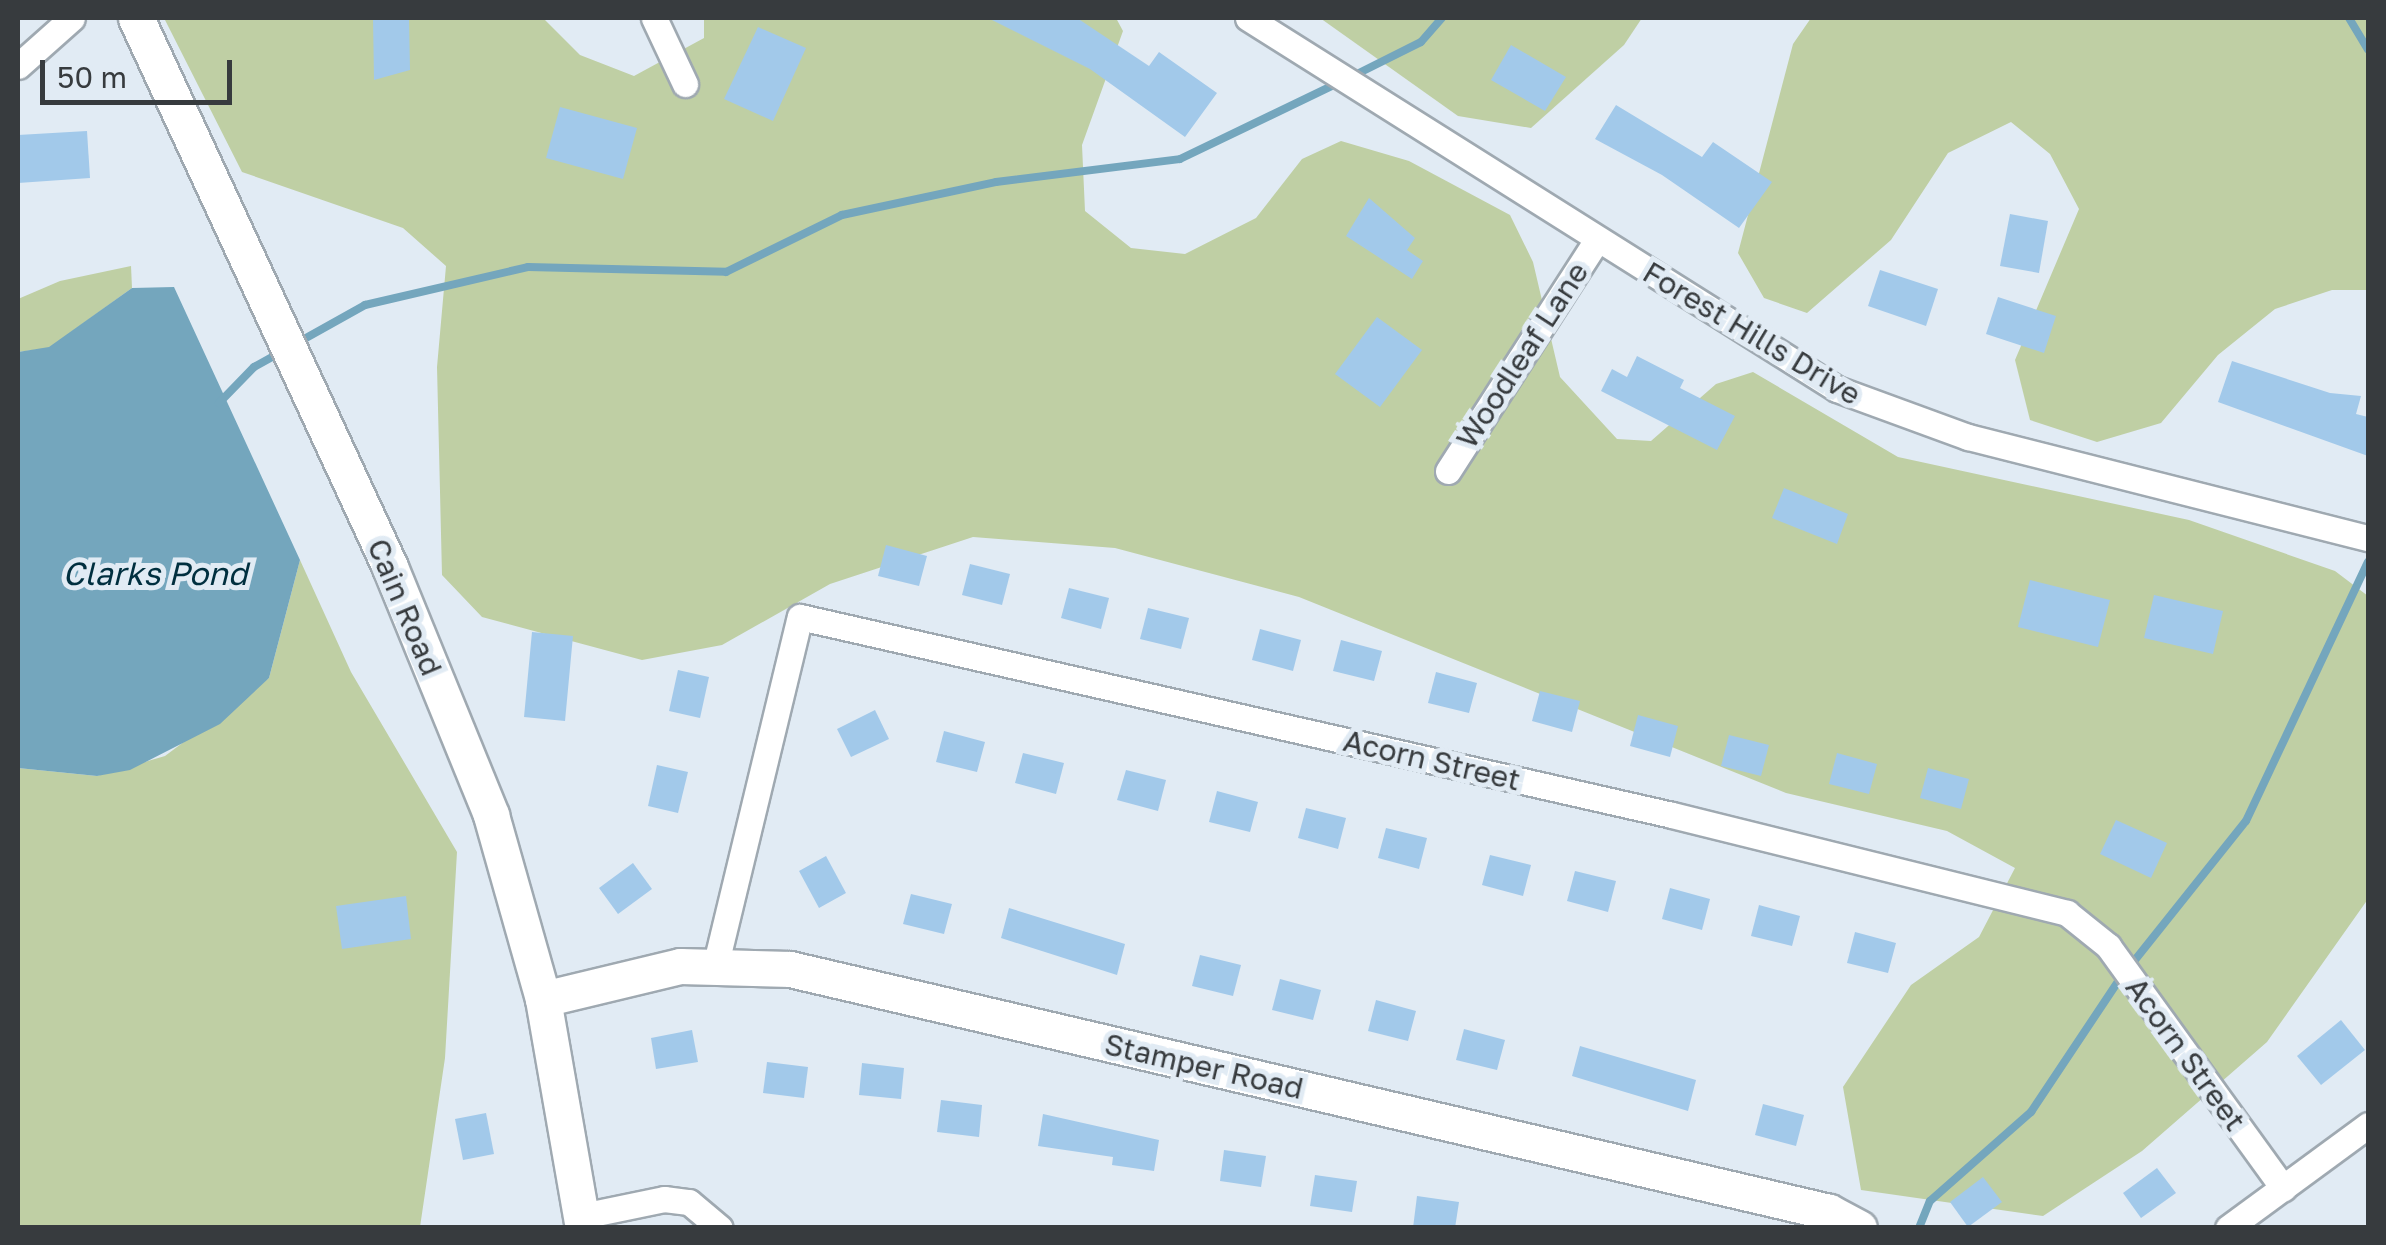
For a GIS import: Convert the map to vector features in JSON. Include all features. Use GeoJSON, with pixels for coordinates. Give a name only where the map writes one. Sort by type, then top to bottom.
{"type":"FeatureCollection","features":[{"type":"Feature","properties":{"kind":"street"},"geometry":{"type":"LineString","coordinates":[[18,66],[72,18]]}},
{"type":"Feature","properties":{"kind":"street","name":"Cain Road"},"geometry":{"type":"LineString","coordinates":[[136,18],[390,567],[491,815],[543,999],[583,1222]]}},
{"type":"Feature","properties":{"kind":"street"},"geometry":{"type":"LineString","coordinates":[[654,18],[685,84]]}},
{"type":"Feature","properties":{"kind":"street","name":"Forest Hills Drive"},"geometry":{"type":"LineString","coordinates":[[1248,18],[1806,372],[1885,410],[1968,438],[2368,538]]}},
{"type":"Feature","properties":{"kind":"street","name":"Woodleaf Lane"},"geometry":{"type":"LineString","coordinates":[[1448,471],[1597,240]]}},
{"type":"Feature","properties":{"kind":"street","name":"Acorn Street"},"geometry":{"type":"LineString","coordinates":[[716,963],[800,617],[1691,819],[2067,913],[2108,946],[2283,1188]]}},
{"type":"Feature","properties":{"kind":"street","name":"Stamper Road"},"geometry":{"type":"LineString","coordinates":[[543,999],[716,963],[790,969],[1829,1212],[1860,1228]]}},
{"type":"Feature","properties":{"kind":"street"},"geometry":{"type":"LineString","coordinates":[[2228,1228],[2368,1125]]}},
{"type":"Feature","properties":{"kind":"street"},"geometry":{"type":"LineString","coordinates":[[583,1222],[664,1199],[689,1202],[720,1228]]}},
{"type":"Feature","properties":{"kind":"green space"},"geometry":{"type":"Polygon","coordinates":[[[164,18],[543,18],[580,55],[634,76],[704,38],[704,18],[1116,18],[1123,31],[1082,145],[1085,211],[1131,248],[1185,254],[1256,218],[1302,159],[1341,141],[1409,161],[1510,215],[1533,262],[1560,377],[1617,439],[1651,441],[1716,384],[1753,372],[1898,457],[2189,520],[2335,571],[2368,596],[2368,899],[2267,1042],[2142,1151],[2043,1216],[1861,1190],[1843,1087],[1911,985],[1979,937],[2015,868],[1947,831],[1786,793],[1299,597],[1115,548],[973,537],[830,584],[722,645],[642,660],[482,617],[442,575],[437,367],[446,266],[403,228],[242,172],[164,18]]]}},
{"type":"Feature","properties":{"kind":"green space"},"geometry":{"type":"Polygon","coordinates":[[[1320,18],[1642,18],[1624,45],[1531,128],[1458,116],[1320,18]]]}},
{"type":"Feature","properties":{"kind":"green space"},"geometry":{"type":"Polygon","coordinates":[[[1811,18],[2368,18],[2368,290],[2332,290],[2275,309],[2218,355],[2161,423],[2097,442],[2030,420],[2015,360],[2079,209],[2050,154],[2011,122],[1948,153],[1891,240],[1807,313],[1764,298],[1738,253],[1793,44],[1811,18]]]}},
{"type":"Feature","properties":{"kind":"green space"},"geometry":{"type":"Polygon","coordinates":[[[131,266],[132,288],[49,348],[18,352],[18,299],[60,281],[131,266]]]}},
{"type":"Feature","properties":{"kind":"green space"},"geometry":{"type":"Polygon","coordinates":[[[300,560],[351,672],[457,852],[445,1058],[420,1227],[18,1227],[18,768],[97,776],[165,756],[269,678],[300,560]]]}},
{"type":"Feature","properties":{"kind":"water","name":"Clarks Pond"},"geometry":{"type":"Polygon","coordinates":[[[174,287],[300,560],[269,678],[220,724],[130,770],[97,776],[18,768],[18,352],[49,347],[132,288],[174,287]]]}},
{"type":"Feature","properties":{"kind":"building"},"geometry":{"type":"Polygon","coordinates":[[[373,18],[409,18],[410,70],[374,80],[373,18]]]}},
{"type":"Feature","properties":{"kind":"building"},"geometry":{"type":"Polygon","coordinates":[[[988,18],[1077,18],[1149,66],[1159,52],[1217,93],[1185,137],[1090,69],[988,18]]]}},
{"type":"Feature","properties":{"kind":"building"},"geometry":{"type":"Polygon","coordinates":[[[758,27],[806,48],[773,121],[724,99],[758,27]]]}},
{"type":"Feature","properties":{"kind":"building"},"geometry":{"type":"Polygon","coordinates":[[[1511,45],[1566,77],[1545,111],[1491,80],[1511,45]]]}},
{"type":"Feature","properties":{"kind":"building"},"geometry":{"type":"Polygon","coordinates":[[[1616,105],[1702,157],[1713,142],[1772,182],[1739,228],[1662,175],[1595,139],[1616,105]]]}},
{"type":"Feature","properties":{"kind":"building"},"geometry":{"type":"Polygon","coordinates":[[[560,107],[637,128],[623,179],[546,158],[560,107]]]}},
{"type":"Feature","properties":{"kind":"building"},"geometry":{"type":"Polygon","coordinates":[[[87,131],[90,178],[18,183],[18,135],[87,131]]]}},
{"type":"Feature","properties":{"kind":"building"},"geometry":{"type":"Polygon","coordinates":[[[1369,198],[1415,238],[1407,250],[1423,261],[1412,279],[1346,236],[1369,198]]]}},
{"type":"Feature","properties":{"kind":"building"},"geometry":{"type":"Polygon","coordinates":[[[2010,214],[2048,221],[2039,273],[2000,266],[2010,214]]]}},
{"type":"Feature","properties":{"kind":"building"},"geometry":{"type":"Polygon","coordinates":[[[1880,270],[1938,289],[1926,326],[1868,306],[1880,270]]]}},
{"type":"Feature","properties":{"kind":"building"},"geometry":{"type":"Polygon","coordinates":[[[1998,297],[2056,316],[2044,353],[1986,334],[1998,297]]]}},
{"type":"Feature","properties":{"kind":"building"},"geometry":{"type":"Polygon","coordinates":[[[1377,317],[1422,350],[1380,407],[1335,374],[1377,317]]]}},
{"type":"Feature","properties":{"kind":"building"},"geometry":{"type":"Polygon","coordinates":[[[1637,356],[1684,380],[1680,388],[1735,416],[1717,450],[1601,391],[1612,369],[1627,377],[1637,356]]]}},
{"type":"Feature","properties":{"kind":"building"},"geometry":{"type":"Polygon","coordinates":[[[2232,361],[2330,393],[2361,396],[2356,414],[2368,417],[2368,456],[2218,402],[2232,361]]]}},
{"type":"Feature","properties":{"kind":"building"},"geometry":{"type":"Polygon","coordinates":[[[1784,488],[1848,514],[1837,544],[1772,518],[1784,488]]]}},
{"type":"Feature","properties":{"kind":"building"},"geometry":{"type":"Polygon","coordinates":[[[886,545],[927,556],[919,586],[878,576],[886,545]]]}},
{"type":"Feature","properties":{"kind":"building"},"geometry":{"type":"Polygon","coordinates":[[[970,564],[1010,574],[1002,605],[962,595],[970,564]]]}},
{"type":"Feature","properties":{"kind":"building"},"geometry":{"type":"Polygon","coordinates":[[[2030,580],[2110,600],[2098,647],[2018,627],[2030,580]]]}},
{"type":"Feature","properties":{"kind":"building"},"geometry":{"type":"Polygon","coordinates":[[[1069,588],[1109,598],[1101,629],[1061,618],[1069,588]]]}},
{"type":"Feature","properties":{"kind":"building"},"geometry":{"type":"Polygon","coordinates":[[[2154,595],[2223,611],[2213,654],[2144,638],[2154,595]]]}},
{"type":"Feature","properties":{"kind":"building"},"geometry":{"type":"Polygon","coordinates":[[[1148,608],[1189,618],[1181,649],[1140,639],[1148,608]]]}},
{"type":"Feature","properties":{"kind":"building"},"geometry":{"type":"Polygon","coordinates":[[[1260,629],[1301,640],[1293,671],[1252,660],[1260,629]]]}},
{"type":"Feature","properties":{"kind":"building"},"geometry":{"type":"Polygon","coordinates":[[[532,632],[573,636],[565,721],[524,717],[532,632]]]}},
{"type":"Feature","properties":{"kind":"building"},"geometry":{"type":"Polygon","coordinates":[[[1341,640],[1382,651],[1374,681],[1333,671],[1341,640]]]}},
{"type":"Feature","properties":{"kind":"building"},"geometry":{"type":"Polygon","coordinates":[[[678,670],[709,677],[700,718],[669,711],[678,670]]]}},
{"type":"Feature","properties":{"kind":"building"},"geometry":{"type":"Polygon","coordinates":[[[1436,672],[1477,683],[1469,713],[1428,703],[1436,672]]]}},
{"type":"Feature","properties":{"kind":"building"},"geometry":{"type":"Polygon","coordinates":[[[1540,691],[1580,701],[1572,732],[1532,721],[1540,691]]]}},
{"type":"Feature","properties":{"kind":"building"},"geometry":{"type":"Polygon","coordinates":[[[875,710],[889,739],[851,757],[837,729],[875,710]]]}},
{"type":"Feature","properties":{"kind":"building"},"geometry":{"type":"Polygon","coordinates":[[[1638,715],[1678,726],[1670,757],[1630,746],[1638,715]]]}},
{"type":"Feature","properties":{"kind":"building"},"geometry":{"type":"Polygon","coordinates":[[[944,731],[985,742],[977,772],[936,762],[944,731]]]}},
{"type":"Feature","properties":{"kind":"building"},"geometry":{"type":"Polygon","coordinates":[[[1729,735],[1769,745],[1761,776],[1721,766],[1729,735]]]}},
{"type":"Feature","properties":{"kind":"building"},"geometry":{"type":"Polygon","coordinates":[[[1023,753],[1064,763],[1056,794],[1015,783],[1023,753]]]}},
{"type":"Feature","properties":{"kind":"building"},"geometry":{"type":"Polygon","coordinates":[[[1837,753],[1877,764],[1869,794],[1829,784],[1837,753]]]}},
{"type":"Feature","properties":{"kind":"building"},"geometry":{"type":"Polygon","coordinates":[[[657,765],[688,772],[678,813],[648,806],[657,765]]]}},
{"type":"Feature","properties":{"kind":"building"},"geometry":{"type":"Polygon","coordinates":[[[1928,768],[1969,779],[1961,809],[1920,798],[1928,768]]]}},
{"type":"Feature","properties":{"kind":"building"},"geometry":{"type":"Polygon","coordinates":[[[1126,770],[1166,780],[1158,811],[1117,800],[1126,770]]]}},
{"type":"Feature","properties":{"kind":"building"},"geometry":{"type":"Polygon","coordinates":[[[1217,791],[1258,802],[1250,832],[1209,822],[1217,791]]]}},
{"type":"Feature","properties":{"kind":"building"},"geometry":{"type":"Polygon","coordinates":[[[1306,808],[1346,818],[1338,849],[1298,838],[1306,808]]]}},
{"type":"Feature","properties":{"kind":"building"},"geometry":{"type":"Polygon","coordinates":[[[2116,820],[2167,843],[2151,878],[2100,854],[2116,820]]]}},
{"type":"Feature","properties":{"kind":"building"},"geometry":{"type":"Polygon","coordinates":[[[1386,828],[1427,838],[1419,869],[1378,858],[1386,828]]]}},
{"type":"Feature","properties":{"kind":"building"},"geometry":{"type":"Polygon","coordinates":[[[1490,855],[1531,865],[1523,896],[1482,885],[1490,855]]]}},
{"type":"Feature","properties":{"kind":"building"},"geometry":{"type":"Polygon","coordinates":[[[826,856],[846,893],[819,908],[799,871],[826,856]]]}},
{"type":"Feature","properties":{"kind":"building"},"geometry":{"type":"Polygon","coordinates":[[[633,863],[652,889],[618,914],[599,888],[633,863]]]}},
{"type":"Feature","properties":{"kind":"building"},"geometry":{"type":"Polygon","coordinates":[[[1575,871],[1616,881],[1608,912],[1567,901],[1575,871]]]}},
{"type":"Feature","properties":{"kind":"building"},"geometry":{"type":"Polygon","coordinates":[[[1670,888],[1710,899],[1702,930],[1662,919],[1670,888]]]}},
{"type":"Feature","properties":{"kind":"building"},"geometry":{"type":"Polygon","coordinates":[[[911,894],[952,904],[944,934],[903,924],[911,894]]]}},
{"type":"Feature","properties":{"kind":"building"},"geometry":{"type":"Polygon","coordinates":[[[406,896],[411,939],[342,949],[336,906],[406,896]]]}},
{"type":"Feature","properties":{"kind":"building"},"geometry":{"type":"Polygon","coordinates":[[[1759,905],[1800,916],[1792,946],[1751,936],[1759,905]]]}},
{"type":"Feature","properties":{"kind":"building"},"geometry":{"type":"Polygon","coordinates":[[[1009,908],[1125,944],[1117,975],[1001,938],[1009,908]]]}},
{"type":"Feature","properties":{"kind":"building"},"geometry":{"type":"Polygon","coordinates":[[[1855,932],[1896,943],[1888,973],[1847,963],[1855,932]]]}},
{"type":"Feature","properties":{"kind":"building"},"geometry":{"type":"Polygon","coordinates":[[[1200,955],[1241,965],[1233,996],[1192,986],[1200,955]]]}},
{"type":"Feature","properties":{"kind":"building"},"geometry":{"type":"Polygon","coordinates":[[[1280,979],[1321,990],[1313,1020],[1272,1010],[1280,979]]]}},
{"type":"Feature","properties":{"kind":"building"},"geometry":{"type":"Polygon","coordinates":[[[1376,1000],[1416,1011],[1408,1041],[1368,1031],[1376,1000]]]}},
{"type":"Feature","properties":{"kind":"building"},"geometry":{"type":"Polygon","coordinates":[[[2341,1020],[2365,1050],[2321,1085],[2297,1056],[2341,1020]]]}},
{"type":"Feature","properties":{"kind":"building"},"geometry":{"type":"Polygon","coordinates":[[[1464,1029],[1505,1040],[1497,1070],[1456,1060],[1464,1029]]]}},
{"type":"Feature","properties":{"kind":"building"},"geometry":{"type":"Polygon","coordinates":[[[692,1030],[698,1062],[656,1069],[651,1038],[692,1030]]]}},
{"type":"Feature","properties":{"kind":"building"},"geometry":{"type":"Polygon","coordinates":[[[1580,1046],[1696,1080],[1688,1111],[1572,1076],[1580,1046]]]}},
{"type":"Feature","properties":{"kind":"building"},"geometry":{"type":"Polygon","coordinates":[[[767,1062],[808,1067],[804,1098],[763,1093],[767,1062]]]}},
{"type":"Feature","properties":{"kind":"building"},"geometry":{"type":"Polygon","coordinates":[[[862,1063],[904,1068],[901,1099],[859,1095],[862,1063]]]}},
{"type":"Feature","properties":{"kind":"building"},"geometry":{"type":"Polygon","coordinates":[[[941,1100],[982,1105],[979,1137],[937,1132],[941,1100]]]}},
{"type":"Feature","properties":{"kind":"building"},"geometry":{"type":"Polygon","coordinates":[[[1763,1104],[1804,1115],[1796,1146],[1755,1135],[1763,1104]]]}},
{"type":"Feature","properties":{"kind":"building"},"geometry":{"type":"Polygon","coordinates":[[[486,1113],[494,1154],[463,1160],[455,1119],[486,1113]]]}},
{"type":"Feature","properties":{"kind":"building"},"geometry":{"type":"Polygon","coordinates":[[[1043,1114],[1159,1140],[1154,1171],[1112,1165],[1113,1157],[1038,1146],[1043,1114]]]}},
{"type":"Feature","properties":{"kind":"building"},"geometry":{"type":"Polygon","coordinates":[[[1224,1150],[1266,1156],[1261,1187],[1220,1181],[1224,1150]]]}},
{"type":"Feature","properties":{"kind":"building"},"geometry":{"type":"Polygon","coordinates":[[[2157,1168],[2176,1193],[2141,1218],[2123,1193],[2157,1168]]]}},
{"type":"Feature","properties":{"kind":"building"},"geometry":{"type":"Polygon","coordinates":[[[1315,1175],[1357,1181],[1352,1212],[1310,1206],[1315,1175]]]}},
{"type":"Feature","properties":{"kind":"building"},"geometry":{"type":"Polygon","coordinates":[[[1983,1177],[2002,1202],[1968,1227],[1950,1202],[1983,1177]]]}},
{"type":"Feature","properties":{"kind":"building"},"geometry":{"type":"Polygon","coordinates":[[[1417,1196],[1459,1202],[1455,1228],[1413,1228],[1417,1196]]]}},
{"type":"Feature","properties":{"kind":"waterway"},"geometry":{"type":"LineString","coordinates":[[1351,77],[1421,42],[1442,18]]}},
{"type":"Feature","properties":{"kind":"waterway"},"geometry":{"type":"LineString","coordinates":[[2349,18],[2368,50]]}},
{"type":"Feature","properties":{"kind":"waterway"},"geometry":{"type":"LineString","coordinates":[[297,343],[365,305],[528,267],[726,272],[842,215],[996,182],[1180,159],[1338,83]]}},
{"type":"Feature","properties":{"kind":"waterway"},"geometry":{"type":"LineString","coordinates":[[219,403],[254,367],[281,352]]}},
{"type":"Feature","properties":{"kind":"waterway"},"geometry":{"type":"LineString","coordinates":[[1919,1228],[1930,1201],[2031,1112],[2119,980],[2246,821],[2368,562]]}}]}
